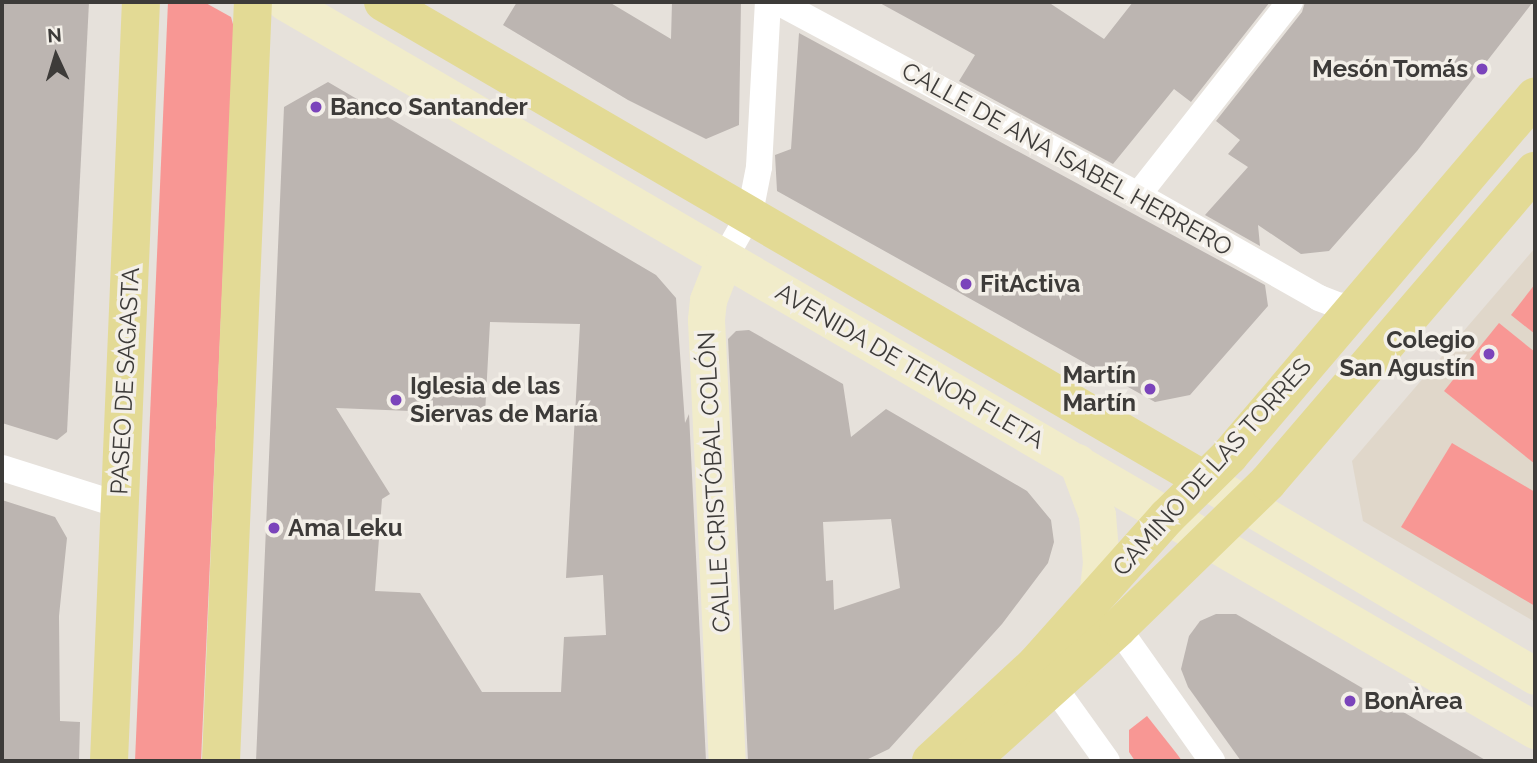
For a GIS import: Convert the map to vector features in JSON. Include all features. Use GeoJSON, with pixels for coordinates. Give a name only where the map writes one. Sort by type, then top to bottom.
{"type":"FeatureCollection","features":[{"type":"Feature","properties":{"kind":"main road","name":"PASEO DE SAGASTA"},"geometry":{"type":"LineString","coordinates":[[109,761],[141,2]]}},
{"type":"Feature","properties":{"kind":"main road"},"geometry":{"type":"LineString","coordinates":[[221,761],[253,2]]}},
{"type":"Feature","properties":{"kind":"main road","name":"AVENIDA DE TENOR FLETA"},"geometry":{"type":"LineString","coordinates":[[285,2],[1535,730]]}},
{"type":"Feature","properties":{"kind":"main road","name":"AVENIDA DE TENOR FLETA"},"geometry":{"type":"LineString","coordinates":[[383,2],[750,213],[1535,676]]}},
{"type":"Feature","properties":{"kind":"main road","name":"CAMINO DE LAS TORRES"},"geometry":{"type":"LineString","coordinates":[[970,761],[1046,675],[1097,594],[1204,480],[1535,97]]}},
{"type":"Feature","properties":{"kind":"main road","name":"CAMINO DE LAS TORRES"},"geometry":{"type":"LineString","coordinates":[[932,761],[1046,675],[1118,628],[1245,505],[1535,171]]}},
{"type":"Feature","properties":{"kind":"main road","name":"CALLE CRISTÓBAL COLÓN"},"geometry":{"type":"LineString","coordinates":[[724,259],[708,300],[706,320],[727,761]]}},
{"type":"Feature","properties":{"kind":"main road"},"geometry":{"type":"LineString","coordinates":[[1077,462],[1097,515],[1101,546],[1097,594]]}},
{"type":"Feature","properties":{"kind":"street","name":"CALLE CRISTÓBAL COLÓN"},"geometry":{"type":"LineString","coordinates":[[724,259],[750,213],[759,167],[768,2]]}},
{"type":"Feature","properties":{"kind":"street","name":"CALLE DE ANA ISABEL HERRERO"},"geometry":{"type":"LineString","coordinates":[[778,2],[1138,195],[1319,298],[1340,306],[1358,304]]}},
{"type":"Feature","properties":{"kind":"street"},"geometry":{"type":"LineString","coordinates":[[1138,195],[1290,2]]}},
{"type":"Feature","properties":{"kind":"street"},"geometry":{"type":"LineString","coordinates":[[2,468],[118,505]]}},
{"type":"Feature","properties":{"kind":"street"},"geometry":{"type":"LineString","coordinates":[[1118,628],[1212,761]]}},
{"type":"Feature","properties":{"kind":"street"},"geometry":{"type":"LineString","coordinates":[[1046,675],[1107,761]]}},
{"type":"Feature","properties":{"kind":"shaded area"},"geometry":{"type":"Polygon","coordinates":[[[168,2],[204,2],[231,17],[234,28],[201,761],[135,761],[168,2]]]}},
{"type":"Feature","properties":{"kind":"shaded area","name":"Colegio San Agustín"},"geometry":{"type":"Polygon","coordinates":[[[1535,248],[1535,622],[1363,521],[1352,461],[1535,248]]]}},
{"type":"Feature","properties":{"kind":"shaded area"},"geometry":{"type":"Polygon","coordinates":[[[1535,284],[1535,334],[1511,315],[1535,284]]]}},
{"type":"Feature","properties":{"kind":"shaded area"},"geometry":{"type":"Polygon","coordinates":[[[1499,323],[1535,352],[1535,464],[1444,391],[1499,323]]]}},
{"type":"Feature","properties":{"kind":"shaded area"},"geometry":{"type":"Polygon","coordinates":[[[1452,443],[1535,492],[1535,606],[1401,527],[1452,443]]]}},
{"type":"Feature","properties":{"kind":"shaded area"},"geometry":{"type":"Polygon","coordinates":[[[1147,716],[1182,761],[1135,761],[1129,752],[1129,730],[1147,716]]]}},
{"type":"Feature","properties":{"kind":"building"},"geometry":{"type":"Polygon","coordinates":[[[2,2],[89,2],[67,432],[57,440],[2,423],[2,2]]]}},
{"type":"Feature","properties":{"kind":"building"},"geometry":{"type":"Polygon","coordinates":[[[517,2],[609,2],[671,39],[672,2],[741,2],[739,125],[706,139],[628,100],[503,25],[517,2]]]}},
{"type":"Feature","properties":{"kind":"building"},"geometry":{"type":"Polygon","coordinates":[[[878,2],[1048,2],[1104,39],[1133,2],[1270,2],[1191,102],[1174,89],[1113,164],[959,81],[975,55],[878,2]]]}},
{"type":"Feature","properties":{"kind":"building"},"geometry":{"type":"Polygon","coordinates":[[[1305,2],[1533,2],[1417,151],[1329,251],[1301,254],[1258,225],[1260,246],[1205,215],[1248,167],[1228,154],[1240,140],[1216,121],[1302,12],[1305,2]]]}},
{"type":"Feature","properties":{"kind":"building"},"geometry":{"type":"Polygon","coordinates":[[[799,33],[1265,285],[1268,306],[1190,395],[1155,402],[777,191],[775,155],[791,149],[799,33]]]}},
{"type":"Feature","properties":{"kind":"building"},"geometry":{"type":"Polygon","coordinates":[[[328,82],[656,275],[676,298],[685,423],[689,414],[706,761],[256,761],[284,107],[328,82]],[[490,322],[485,414],[336,408],[390,494],[382,499],[375,591],[420,593],[482,692],[561,692],[564,637],[606,635],[603,575],[566,578],[580,324],[490,322]]]}},
{"type":"Feature","properties":{"kind":"building"},"geometry":{"type":"Polygon","coordinates":[[[749,330],[843,384],[851,437],[886,409],[1027,491],[1051,520],[1054,542],[1048,563],[1002,624],[889,749],[864,761],[748,761],[728,339],[736,331],[749,330]],[[891,519],[823,522],[826,581],[833,580],[834,610],[900,588],[891,519]]]}},
{"type":"Feature","properties":{"kind":"building"},"geometry":{"type":"Polygon","coordinates":[[[2,500],[55,517],[67,538],[59,616],[60,721],[80,722],[79,761],[2,761],[2,500]]]}},
{"type":"Feature","properties":{"kind":"building"},"geometry":{"type":"Polygon","coordinates":[[[1216,614],[1236,614],[1487,761],[1241,761],[1188,687],[1181,669],[1189,636],[1200,621],[1216,614]]]}},
{"type":"Feature","properties":{"kind":"place","name":"Mesón Tomás"},"geometry":{"type":"Point","coordinates":[1482,69]}},
{"type":"Feature","properties":{"kind":"place","name":"Banco Santander"},"geometry":{"type":"Point","coordinates":[316,107]}},
{"type":"Feature","properties":{"kind":"place","name":"FitActiva"},"geometry":{"type":"Point","coordinates":[966,284]}},
{"type":"Feature","properties":{"kind":"place","name":"Colegio San Agustín"},"geometry":{"type":"Point","coordinates":[1489,354]}},
{"type":"Feature","properties":{"kind":"place","name":"Martín Martín"},"geometry":{"type":"Point","coordinates":[1150,389]}},
{"type":"Feature","properties":{"kind":"place","name":"Iglesia de las Siervas de María"},"geometry":{"type":"Point","coordinates":[396,400]}},
{"type":"Feature","properties":{"kind":"place","name":"Ama Leku"},"geometry":{"type":"Point","coordinates":[274,528]}},
{"type":"Feature","properties":{"kind":"place","name":"BonÀrea"},"geometry":{"type":"Point","coordinates":[1350,701]}}]}
